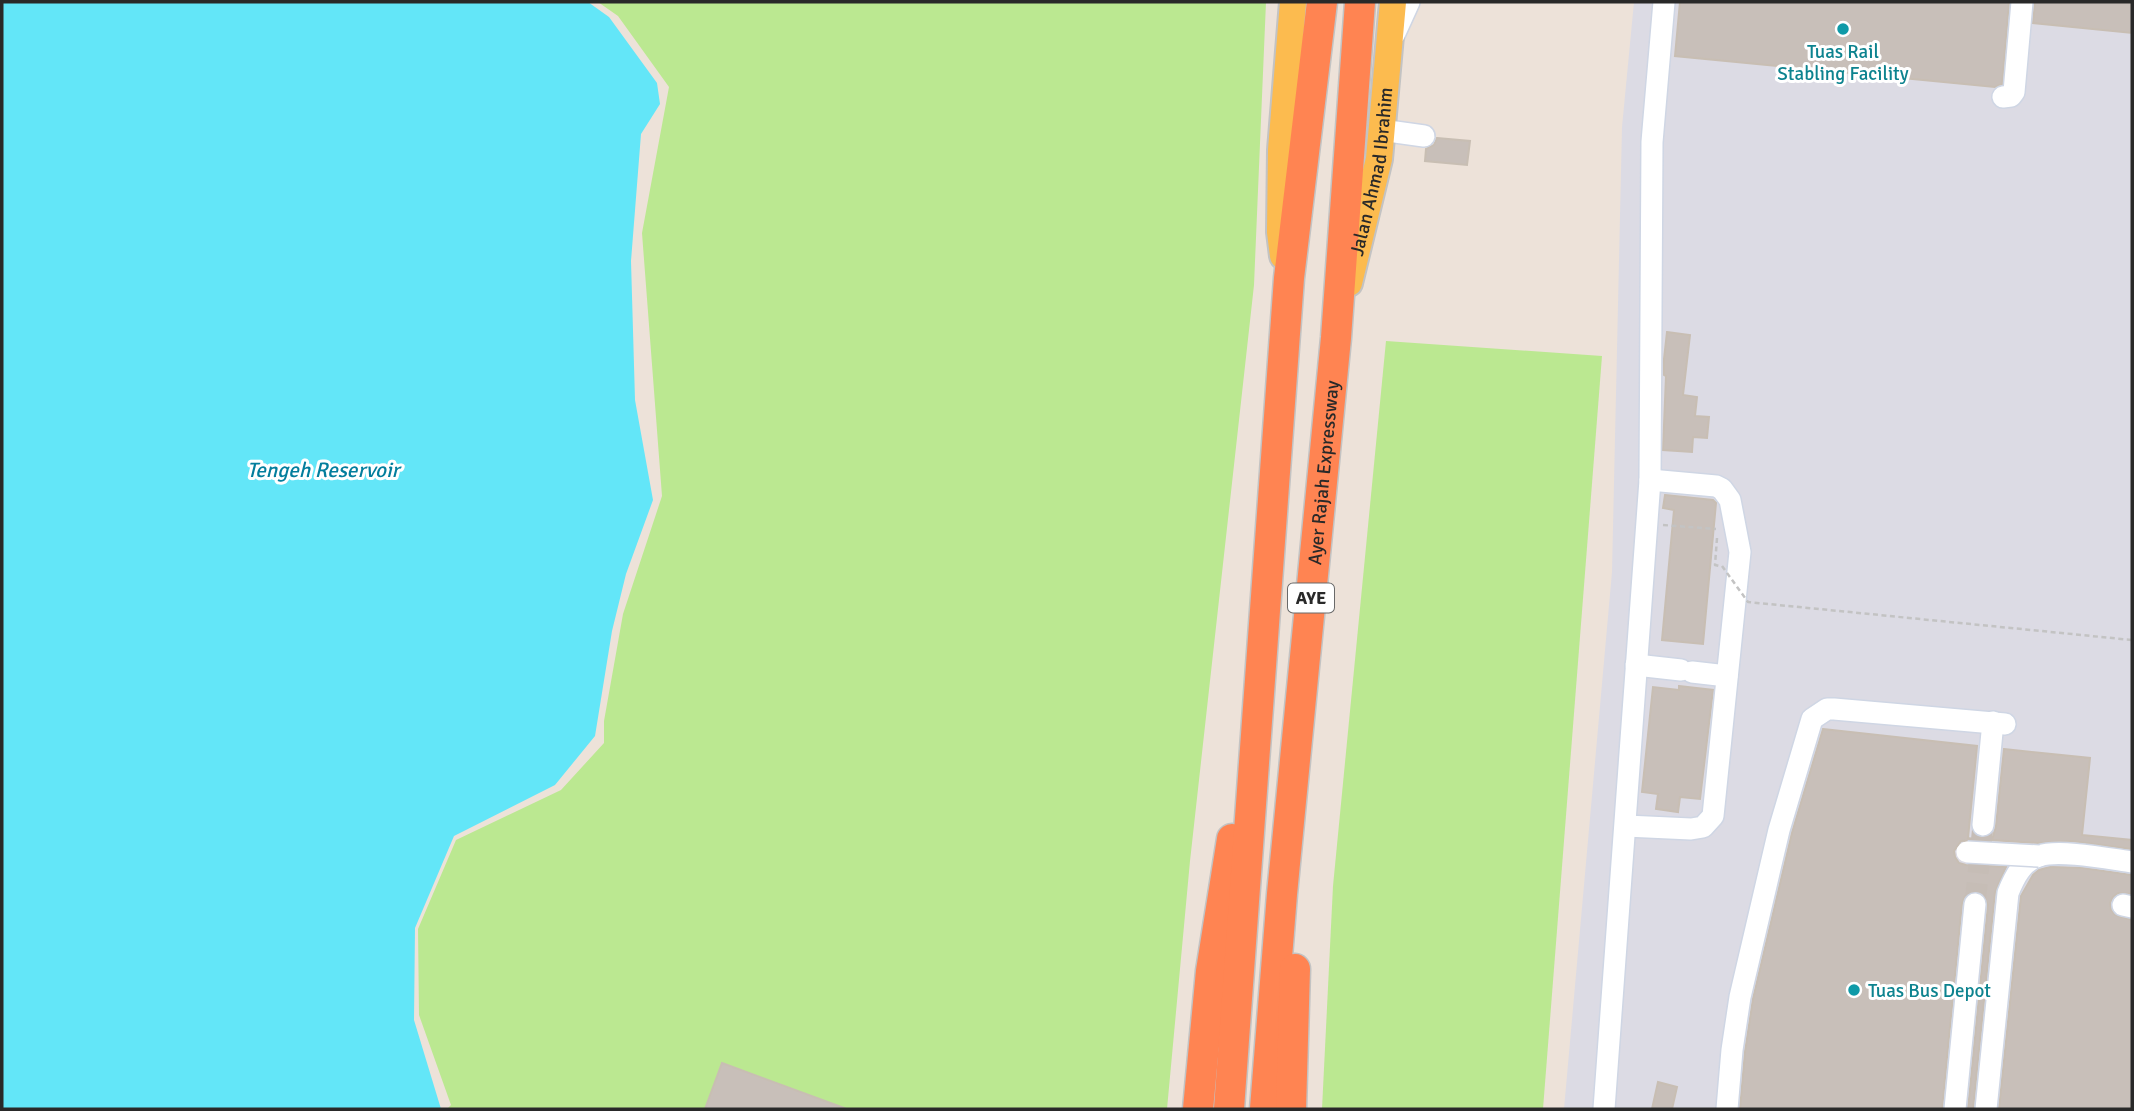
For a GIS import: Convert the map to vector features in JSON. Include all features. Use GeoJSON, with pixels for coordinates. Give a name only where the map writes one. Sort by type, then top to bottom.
{"type":"FeatureCollection","features":[{"type":"Feature","properties":{"kind":"highway","name":"AYE"},"geometry":{"type":"LineString","coordinates":[[1229,1109],[1289,278],[1322,2]]}},
{"type":"Feature","properties":{"kind":"highway","name":"Ayer Rajah Expressway"},"geometry":{"type":"LineString","coordinates":[[1265,1109],[1336,338],[1360,2]]}},
{"type":"Feature","properties":{"kind":"highway"},"geometry":{"type":"LineString","coordinates":[[1198,1109],[1211,971],[1266,614]]}},
{"type":"Feature","properties":{"kind":"highway"},"geometry":{"type":"LineString","coordinates":[[1287,859],[1297,878],[1292,1109]]}},
{"type":"Feature","properties":{"kind":"main road"},"geometry":{"type":"LineString","coordinates":[[1289,278],[1281,251],[1281,150],[1293,2]]}},
{"type":"Feature","properties":{"kind":"main road","name":"Jalan Ahmad Ibrahim"},"geometry":{"type":"LineString","coordinates":[[1336,338],[1379,159],[1393,2]]}},
{"type":"Feature","properties":{"kind":"lane"},"geometry":{"type":"LineString","coordinates":[[1389,47],[1409,2]]}},
{"type":"Feature","properties":{"kind":"lane"},"geometry":{"type":"LineString","coordinates":[[1604,1109],[1650,480],[1652,142],[1664,2]]}},
{"type":"Feature","properties":{"kind":"lane"},"geometry":{"type":"LineString","coordinates":[[2003,97],[2011,96],[2014,92],[2022,2]]}},
{"type":"Feature","properties":{"kind":"lane"},"geometry":{"type":"LineString","coordinates":[[1381,130],[1424,136]]}},
{"type":"Feature","properties":{"kind":"lane"},"geometry":{"type":"LineString","coordinates":[[1626,826],[1691,829],[1703,827],[1713,816],[1740,552],[1730,500],[1722,489],[1716,486],[1650,480]]}},
{"type":"Feature","properties":{"kind":"lane"},"geometry":{"type":"LineString","coordinates":[[1636,665],[1727,676]]}},
{"type":"Feature","properties":{"kind":"lane"},"geometry":{"type":"LineString","coordinates":[[1727,1109],[1740,997],[1779,830],[1812,719],[1827,709],[1834,709],[1999,723],[1983,825]]}},
{"type":"Feature","properties":{"kind":"lane"},"geometry":{"type":"LineString","coordinates":[[1967,852],[2062,855],[2132,862]]}},
{"type":"Feature","properties":{"kind":"lane"},"geometry":{"type":"LineString","coordinates":[[1986,1109],[2008,892],[2015,876],[2039,856]]}},
{"type":"Feature","properties":{"kind":"lane"},"geometry":{"type":"LineString","coordinates":[[1955,1109],[1975,904]]}},
{"type":"Feature","properties":{"kind":"path"},"geometry":{"type":"LineString","coordinates":[[1647,524],[1718,529],[1715,565],[1722,566],[1748,602],[2132,640]]}},
{"type":"Feature","properties":{"kind":"shaded area"},"geometry":{"type":"Polygon","coordinates":[[[1634,2],[2132,2],[2132,1109],[1564,1109],[1612,572],[1622,127],[1634,2]]]}},
{"type":"Feature","properties":{"kind":"green space"},"geometry":{"type":"Polygon","coordinates":[[[598,2],[1266,2],[1254,285],[1190,861],[1167,1109],[447,1109],[451,1105],[419,1015],[418,929],[456,840],[561,790],[604,743],[604,721],[623,614],[662,496],[642,233],[669,87],[618,16],[598,2]]]}},
{"type":"Feature","properties":{"kind":"green space"},"geometry":{"type":"Polygon","coordinates":[[[1386,341],[1602,356],[1543,1109],[1322,1109],[1333,886],[1386,341]]]}},
{"type":"Feature","properties":{"kind":"water","name":"Tengeh Reservoir"},"geometry":{"type":"Polygon","coordinates":[[[2,2],[588,2],[609,17],[657,83],[660,104],[641,134],[631,261],[635,400],[653,500],[626,574],[612,631],[595,736],[555,785],[454,836],[415,928],[414,1020],[441,1109],[2,1109],[2,2]]]}},
{"type":"Feature","properties":{"kind":"building","name":"Tuas Rail Stabling Facility"},"geometry":{"type":"Polygon","coordinates":[[[1680,2],[2009,2],[2002,84],[1995,87],[1675,56],[1680,2]]]}},
{"type":"Feature","properties":{"kind":"building"},"geometry":{"type":"Polygon","coordinates":[[[2035,2],[2132,2],[2132,33],[2033,23],[2035,2]]]}},
{"type":"Feature","properties":{"kind":"building"},"geometry":{"type":"Polygon","coordinates":[[[1437,138],[1470,141],[1467,165],[1425,161],[1426,149],[1434,145],[1437,138]]]}},
{"type":"Feature","properties":{"kind":"building"},"geometry":{"type":"Polygon","coordinates":[[[1667,332],[1690,335],[1683,395],[1697,397],[1695,416],[1709,417],[1707,438],[1693,437],[1692,452],[1663,450],[1667,332]]]}},
{"type":"Feature","properties":{"kind":"building"},"geometry":{"type":"Polygon","coordinates":[[[1665,495],[1713,500],[1716,503],[1703,644],[1662,640],[1674,510],[1663,508],[1665,495]]]}},
{"type":"Feature","properties":{"kind":"building"},"geometry":{"type":"Polygon","coordinates":[[[1679,686],[1713,690],[1700,799],[1680,797],[1678,812],[1656,809],[1658,794],[1642,792],[1653,687],[1679,690],[1679,686]]]}},
{"type":"Feature","properties":{"kind":"building","name":"Tuas Bus Depot"},"geometry":{"type":"Polygon","coordinates":[[[1823,729],[1977,746],[1968,838],[1980,840],[1961,841],[1954,851],[1955,857],[1959,863],[1966,865],[2006,867],[1995,892],[1973,1109],[1968,1109],[1988,905],[1983,894],[1976,891],[1965,896],[1962,903],[1942,1109],[1740,1109],[1753,999],[1792,833],[1823,729]]]}},
{"type":"Feature","properties":{"kind":"building"},"geometry":{"type":"Polygon","coordinates":[[[2004,749],[2090,758],[2082,835],[2132,840],[2132,849],[2072,841],[2038,843],[1992,840],[1996,826],[2004,749]]]}},
{"type":"Feature","properties":{"kind":"building"},"geometry":{"type":"Polygon","coordinates":[[[2050,867],[2083,868],[2132,875],[2132,894],[2118,893],[2110,903],[2115,915],[2132,920],[2132,1109],[1999,1109],[2021,896],[2033,875],[2050,867]]]}},
{"type":"Feature","properties":{"kind":"building"},"geometry":{"type":"Polygon","coordinates":[[[722,1063],[844,1108],[705,1109],[722,1063]]]}},
{"type":"Feature","properties":{"kind":"building"},"geometry":{"type":"Polygon","coordinates":[[[1658,1082],[1677,1087],[1672,1109],[1652,1109],[1658,1082]]]}},
{"type":"Feature","properties":{"kind":"tunnel"},"geometry":{"type":"LineString","coordinates":[[1975,904],[1983,825]]}},
{"type":"Feature","properties":{"kind":"place","name":"Tuas Rail Stabling Facility"},"geometry":{"type":"Point","coordinates":[1843,29]}},
{"type":"Feature","properties":{"kind":"place","name":"Tuas Bus Depot"},"geometry":{"type":"Point","coordinates":[1854,990]}}]}
